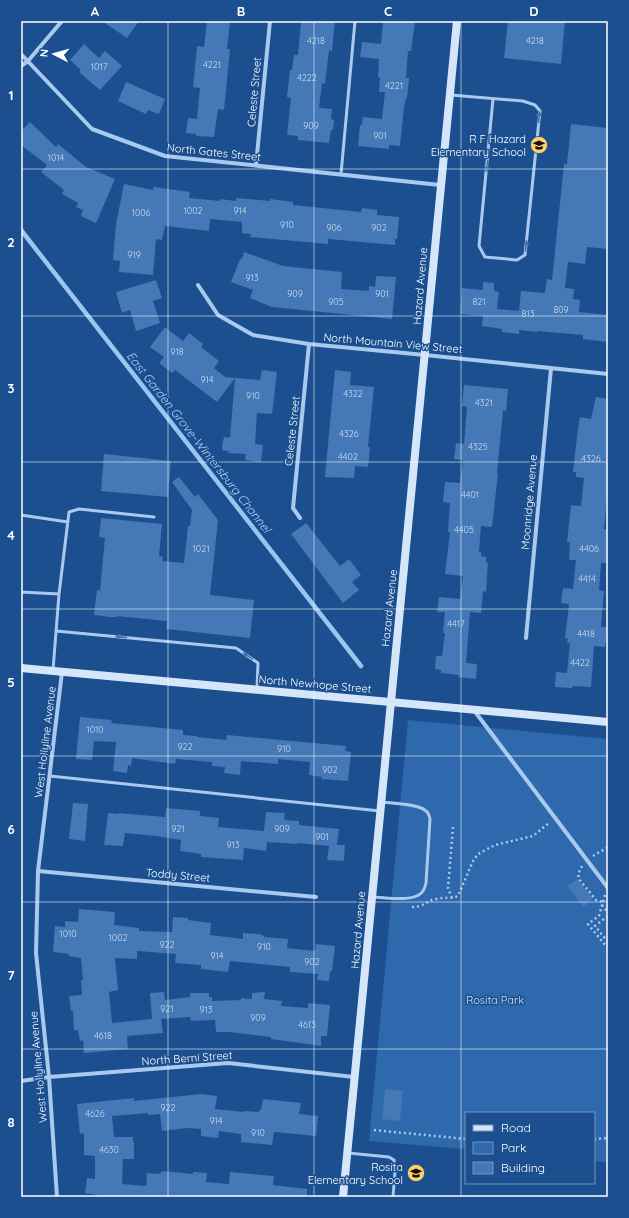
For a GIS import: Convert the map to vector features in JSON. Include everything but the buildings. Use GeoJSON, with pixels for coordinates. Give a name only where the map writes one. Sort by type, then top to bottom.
{"type":"FeatureCollection","features":[{"type":"Feature","properties":{"kind":"street"},"geometry":{"type":"LineString","coordinates":[[21,66],[28,61],[62,21]]}},
{"type":"Feature","properties":{"kind":"street","name":"Celeste Street"},"geometry":{"type":"LineString","coordinates":[[256,166],[270,21]]}},
{"type":"Feature","properties":{"kind":"street","name":"Hazard Avenue"},"geometry":{"type":"LineString","coordinates":[[343,1197],[456,21]]}},
{"type":"Feature","properties":{"kind":"street","name":"North Gates Street"},"geometry":{"type":"LineString","coordinates":[[21,54],[92,129],[165,156],[440,185]]}},
{"type":"Feature","properties":{"kind":"street","name":"North Mountain View Street"},"geometry":{"type":"LineString","coordinates":[[198,286],[218,315],[253,335],[309,344],[608,374]]}},
{"type":"Feature","properties":{"kind":"street","name":"Celeste Street"},"geometry":{"type":"LineString","coordinates":[[300,518],[293,508],[309,344]]}},
{"type":"Feature","properties":{"kind":"street","name":"Moonridge Avenue"},"geometry":{"type":"LineString","coordinates":[[526,638],[551,368]]}},
{"type":"Feature","properties":{"kind":"street","name":"North Newhope Street"},"geometry":{"type":"LineString","coordinates":[[21,668],[608,722]]}},
{"type":"Feature","properties":{"kind":"street","name":"West Hollyline Avenue"},"geometry":{"type":"LineString","coordinates":[[57,1197],[49,1077],[36,953],[38,871],[62,672]]}},
{"type":"Feature","properties":{"kind":"street"},"geometry":{"type":"LineString","coordinates":[[473,709],[608,888]]}},
{"type":"Feature","properties":{"kind":"street","name":"Toddy Street"},"geometry":{"type":"LineString","coordinates":[[38,871],[316,897]]}},
{"type":"Feature","properties":{"kind":"street","name":"North Berni Street"},"geometry":{"type":"LineString","coordinates":[[21,1081],[49,1077],[228,1062],[355,1077]]}},
{"type":"Feature","properties":{"kind":"lane"},"geometry":{"type":"LineString","coordinates":[[341,174],[355,21]]}},
{"type":"Feature","properties":{"kind":"lane"},"geometry":{"type":"LineString","coordinates":[[449,95],[524,101],[535,105],[540,111],[525,255],[517,260],[485,257],[479,246],[494,99]]}},
{"type":"Feature","properties":{"kind":"lane"},"geometry":{"type":"LineString","coordinates":[[53,672],[69,512],[79,509],[154,517]]}},
{"type":"Feature","properties":{"kind":"lane"},"geometry":{"type":"LineString","coordinates":[[21,515],[68,522]]}},
{"type":"Feature","properties":{"kind":"lane"},"geometry":{"type":"LineString","coordinates":[[21,592],[60,594]]}},
{"type":"Feature","properties":{"kind":"lane"},"geometry":{"type":"LineString","coordinates":[[56,631],[236,648],[258,663],[257,690]]}},
{"type":"Feature","properties":{"kind":"lane"},"geometry":{"type":"LineString","coordinates":[[50,776],[380,811]]}},
{"type":"Feature","properties":{"kind":"lane"},"geometry":{"type":"LineString","coordinates":[[372,897],[414,898],[420,895],[424,890],[426,883],[430,819],[429,814],[425,809],[416,806],[381,802]]}},
{"type":"Feature","properties":{"kind":"lane"},"geometry":{"type":"LineString","coordinates":[[348,1153],[389,1156],[394,1160],[395,1171],[393,1197]]}},
{"type":"Feature","properties":{"kind":"path"},"geometry":{"type":"LineString","coordinates":[[410,907],[424,905],[434,899],[452,898],[458,896],[461,893],[470,867],[478,854],[495,845],[533,836],[555,819]]}},
{"type":"Feature","properties":{"kind":"path"},"geometry":{"type":"LineString","coordinates":[[452,898],[448,888],[453,827]]}},
{"type":"Feature","properties":{"kind":"path"},"geometry":{"type":"LineString","coordinates":[[608,913],[602,903],[599,916],[588,924],[604,946],[608,945]]}},
{"type":"Feature","properties":{"kind":"path"},"geometry":{"type":"LineString","coordinates":[[608,916],[595,926],[608,942]]}},
{"type":"Feature","properties":{"kind":"path"},"geometry":{"type":"LineString","coordinates":[[374,1130],[465,1139]]}},
{"type":"Feature","properties":{"kind":"path"},"geometry":{"type":"LineString","coordinates":[[595,1139],[608,1138]]}},
{"type":"Feature","properties":{"kind":"green space","name":"Rosita Park"},"geometry":{"type":"Polygon","coordinates":[[[408,720],[608,739],[608,1164],[607,1162],[595,1161],[595,1112],[465,1112],[465,1149],[369,1141],[408,720]]]}},
{"type":"Feature","properties":{"kind":"waterway","name":"East Garden Grove-Wintersburg Channel"},"geometry":{"type":"LineString","coordinates":[[21,230],[361,666]]}},
{"type":"Feature","properties":{"kind":"place","name":"R F Hazard Elementary School"},"geometry":{"type":"Point","coordinates":[539,145]}},
{"type":"Feature","properties":{"kind":"place","name":"Rosita Elementary School"},"geometry":{"type":"Point","coordinates":[416,1173]}}]}
